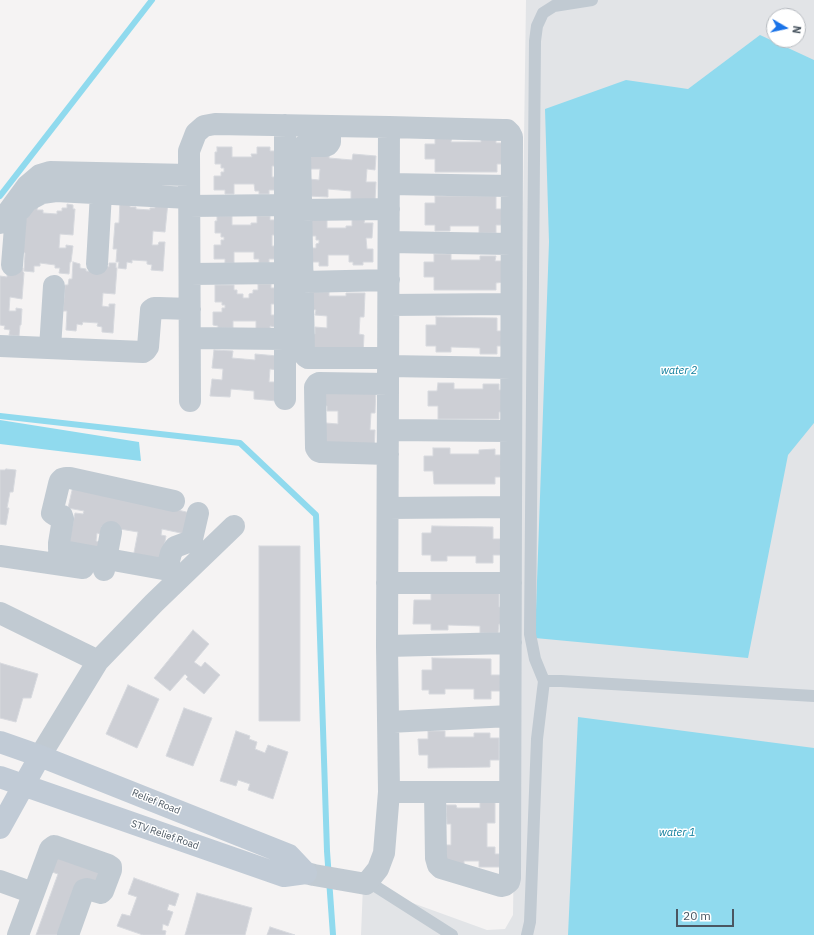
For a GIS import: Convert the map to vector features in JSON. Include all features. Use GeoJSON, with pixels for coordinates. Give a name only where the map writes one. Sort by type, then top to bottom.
{"type":"FeatureCollection","features":[{"type":"Feature","properties":{"kind":"street"},"geometry":{"type":"LineString","coordinates":[[190,400],[189,151],[196,133],[204,126],[216,124],[389,127],[507,130],[510,133],[512,137],[512,186],[509,882],[501,886],[441,868],[438,865],[436,858],[435,792]]}},
{"type":"Feature","properties":{"kind":"street"},"geometry":{"type":"LineString","coordinates":[[285,125],[293,207],[294,278],[304,352],[306,356],[308,358],[388,369],[511,368]]}},
{"type":"Feature","properties":{"kind":"street"},"geometry":{"type":"LineString","coordinates":[[293,207],[300,151],[302,147],[306,146],[328,145],[330,142],[330,126]]}},
{"type":"Feature","properties":{"kind":"street"},"geometry":{"type":"LineString","coordinates":[[310,874],[361,883],[378,869],[384,853],[389,792],[387,646],[389,127]]}},
{"type":"Feature","properties":{"kind":"street"},"geometry":{"type":"LineString","coordinates":[[0,236],[27,186],[40,175],[50,172],[189,175]]}},
{"type":"Feature","properties":{"kind":"street"},"geometry":{"type":"LineString","coordinates":[[389,184],[512,186]]}},
{"type":"Feature","properties":{"kind":"street"},"geometry":{"type":"LineString","coordinates":[[8,219],[27,201],[42,193],[56,191],[101,193],[189,202],[293,207],[389,209]]}},
{"type":"Feature","properties":{"kind":"street"},"geometry":{"type":"LineString","coordinates":[[97,264],[101,193]]}},
{"type":"Feature","properties":{"kind":"street"},"geometry":{"type":"LineString","coordinates":[[8,219],[12,265]]}},
{"type":"Feature","properties":{"kind":"street"},"geometry":{"type":"LineString","coordinates":[[389,242],[511,244]]}},
{"type":"Feature","properties":{"kind":"street"},"geometry":{"type":"LineString","coordinates":[[190,274],[389,280]]}},
{"type":"Feature","properties":{"kind":"street"},"geometry":{"type":"LineString","coordinates":[[285,399],[285,339],[294,278]]}},
{"type":"Feature","properties":{"kind":"street"},"geometry":{"type":"LineString","coordinates":[[50,348],[54,286]]}},
{"type":"Feature","properties":{"kind":"street"},"geometry":{"type":"LineString","coordinates":[[389,305],[511,304]]}},
{"type":"Feature","properties":{"kind":"street"},"geometry":{"type":"LineString","coordinates":[[0,346],[143,352],[148,347],[151,310],[154,308],[190,308]]}},
{"type":"Feature","properties":{"kind":"street"},"geometry":{"type":"LineString","coordinates":[[190,338],[285,339]]}},
{"type":"Feature","properties":{"kind":"street"},"geometry":{"type":"LineString","coordinates":[[388,369],[320,383],[315,387],[316,448],[318,451],[388,454]]}},
{"type":"Feature","properties":{"kind":"street"},"geometry":{"type":"LineString","coordinates":[[388,430],[511,431]]}},
{"type":"Feature","properties":{"kind":"street"},"geometry":{"type":"LineString","coordinates":[[174,501],[66,478],[62,479],[59,484],[52,513],[62,516],[63,519],[59,549],[105,565],[177,580]]}},
{"type":"Feature","properties":{"kind":"street"},"geometry":{"type":"LineString","coordinates":[[388,508],[511,507]]}},
{"type":"Feature","properties":{"kind":"street"},"geometry":{"type":"LineString","coordinates":[[0,556],[105,565],[166,568],[171,553],[175,547],[191,541],[198,513]]}},
{"type":"Feature","properties":{"kind":"street"},"geometry":{"type":"LineString","coordinates":[[0,828],[40,756],[98,661],[177,580],[234,526]]}},
{"type":"Feature","properties":{"kind":"street"},"geometry":{"type":"LineString","coordinates":[[105,565],[111,532]]}},
{"type":"Feature","properties":{"kind":"street"},"geometry":{"type":"LineString","coordinates":[[388,582],[510,583]]}},
{"type":"Feature","properties":{"kind":"street"},"geometry":{"type":"LineString","coordinates":[[0,613],[98,661]]}},
{"type":"Feature","properties":{"kind":"street"},"geometry":{"type":"LineString","coordinates":[[387,646],[511,643]]}},
{"type":"Feature","properties":{"kind":"street"},"geometry":{"type":"LineString","coordinates":[[389,722],[510,716]]}},
{"type":"Feature","properties":{"kind":"street","name":"Relief Road"},"geometry":{"type":"LineString","coordinates":[[0,742],[40,756],[289,854],[310,874]]}},
{"type":"Feature","properties":{"kind":"street"},"geometry":{"type":"LineString","coordinates":[[0,777],[24,786]]}},
{"type":"Feature","properties":{"kind":"street","name":"STV Relief Road"},"geometry":{"type":"LineString","coordinates":[[24,786],[284,876],[310,874]]}},
{"type":"Feature","properties":{"kind":"street"},"geometry":{"type":"LineString","coordinates":[[389,792],[510,792]]}},
{"type":"Feature","properties":{"kind":"street"},"geometry":{"type":"LineString","coordinates":[[199,847],[207,822]]}},
{"type":"Feature","properties":{"kind":"street"},"geometry":{"type":"LineString","coordinates":[[18,935],[50,849],[54,846],[111,867],[102,893],[87,889],[84,890],[68,935]]}},
{"type":"Feature","properties":{"kind":"street"},"geometry":{"type":"LineString","coordinates":[[0,881],[33,894]]}},
{"type":"Feature","properties":{"kind":"lane"},"geometry":{"type":"LineString","coordinates":[[527,935],[530,922],[537,739],[544,681],[534,659],[530,634],[535,41],[537,26],[543,13],[554,6],[592,0]]}},
{"type":"Feature","properties":{"kind":"lane"},"geometry":{"type":"LineString","coordinates":[[544,681],[814,696]]}},
{"type":"Feature","properties":{"kind":"lane"},"geometry":{"type":"LineString","coordinates":[[361,883],[375,886],[452,935]]}},
{"type":"Feature","properties":{"kind":"shaded area"},"geometry":{"type":"Polygon","coordinates":[[[526,0],[814,0],[814,935],[361,935],[363,885],[487,930],[505,929],[513,915],[526,0]]]}},
{"type":"Feature","properties":{"kind":"water","name":"water 2"},"geometry":{"type":"Polygon","coordinates":[[[760,35],[766,38],[766,48],[788,48],[814,60],[814,423],[788,455],[748,658],[535,638],[549,242],[545,109],[626,80],[688,89],[760,35]]]}},
{"type":"Feature","properties":{"kind":"water"},"geometry":{"type":"Polygon","coordinates":[[[0,420],[139,442],[141,461],[0,444],[0,420]]]}},
{"type":"Feature","properties":{"kind":"water","name":"water 1"},"geometry":{"type":"Polygon","coordinates":[[[578,717],[814,748],[814,935],[568,935],[578,717]]]}},
{"type":"Feature","properties":{"kind":"building"},"geometry":{"type":"Polygon","coordinates":[[[435,136],[452,136],[451,142],[481,142],[481,137],[496,137],[496,143],[506,143],[506,164],[497,164],[497,172],[435,172],[435,159],[425,159],[425,144],[435,144],[435,136]]]}},
{"type":"Feature","properties":{"kind":"building"},"geometry":{"type":"Polygon","coordinates":[[[217,147],[232,147],[232,157],[252,157],[251,154],[257,154],[257,147],[270,147],[270,151],[278,151],[278,166],[272,166],[272,177],[279,177],[279,190],[269,190],[269,194],[259,194],[259,191],[255,191],[254,184],[234,184],[234,194],[225,194],[225,190],[214,190],[214,176],[221,176],[221,172],[224,172],[224,168],[221,168],[221,164],[215,164],[215,152],[217,152],[217,147]]]}},
{"type":"Feature","properties":{"kind":"building"},"geometry":{"type":"Polygon","coordinates":[[[311,150],[330,151],[329,158],[352,160],[353,154],[376,156],[375,170],[367,169],[366,182],[376,182],[375,201],[351,199],[351,191],[328,189],[328,197],[308,196],[309,179],[319,180],[320,169],[310,169],[311,150]]]}},
{"type":"Feature","properties":{"kind":"building"},"geometry":{"type":"Polygon","coordinates":[[[435,196],[496,196],[496,209],[506,209],[506,225],[496,225],[496,233],[479,233],[479,226],[450,226],[450,231],[435,231],[435,225],[425,225],[425,203],[435,203],[435,196]]]}},
{"type":"Feature","properties":{"kind":"building"},"geometry":{"type":"Polygon","coordinates":[[[120,200],[130,202],[130,207],[136,207],[136,209],[150,210],[150,208],[155,208],[155,205],[168,202],[165,232],[153,231],[152,245],[158,245],[159,242],[165,242],[163,271],[151,270],[152,265],[147,264],[147,261],[132,260],[132,263],[127,262],[126,269],[118,268],[119,262],[116,262],[117,249],[113,249],[115,223],[119,223],[120,200]]]}},
{"type":"Feature","properties":{"kind":"building"},"geometry":{"type":"Polygon","coordinates":[[[28,204],[38,205],[37,210],[43,210],[43,213],[57,214],[57,211],[62,211],[62,208],[67,208],[67,204],[73,205],[73,209],[75,209],[73,235],[60,234],[59,248],[66,248],[66,245],[73,246],[69,274],[59,273],[60,268],[55,268],[55,265],[40,263],[40,266],[34,266],[34,272],[24,271],[25,253],[21,252],[28,204]]]}},
{"type":"Feature","properties":{"kind":"building"},"geometry":{"type":"Polygon","coordinates":[[[217,216],[232,216],[232,225],[251,225],[251,223],[257,223],[257,216],[270,216],[270,220],[278,220],[278,235],[272,235],[272,246],[279,246],[279,259],[269,259],[269,263],[259,263],[259,259],[254,259],[254,252],[234,252],[234,263],[225,263],[225,259],[214,259],[214,245],[221,245],[221,240],[224,240],[224,237],[221,237],[221,233],[215,233],[215,221],[217,221],[217,216]]]}},
{"type":"Feature","properties":{"kind":"building"},"geometry":{"type":"Polygon","coordinates":[[[311,219],[327,219],[327,228],[346,228],[346,226],[352,226],[352,219],[365,219],[364,223],[373,223],[372,238],[366,238],[367,249],[373,249],[373,262],[363,262],[363,265],[353,265],[353,262],[349,262],[349,255],[328,255],[328,266],[319,266],[319,262],[308,262],[308,248],[316,248],[316,244],[319,243],[319,240],[316,240],[316,236],[309,236],[311,219]]]}},
{"type":"Feature","properties":{"kind":"building"},"geometry":{"type":"Polygon","coordinates":[[[434,254],[451,254],[451,260],[480,260],[480,256],[496,256],[495,261],[505,261],[505,282],[496,283],[496,290],[434,290],[434,277],[424,277],[424,262],[434,262],[434,254]]]}},
{"type":"Feature","properties":{"kind":"building"},"geometry":{"type":"Polygon","coordinates":[[[73,262],[80,264],[80,268],[86,269],[86,271],[100,272],[105,266],[109,267],[109,263],[116,263],[115,294],[103,293],[102,306],[109,307],[109,304],[115,304],[113,333],[102,332],[102,327],[97,326],[98,323],[83,322],[82,325],[77,324],[76,331],[66,330],[67,311],[63,311],[65,285],[68,285],[69,279],[72,279],[73,262]]]}},
{"type":"Feature","properties":{"kind":"building"},"geometry":{"type":"Polygon","coordinates":[[[16,268],[23,268],[24,273],[22,299],[10,297],[9,311],[16,311],[16,308],[22,309],[19,336],[9,335],[10,330],[4,329],[5,326],[0,325],[0,276],[7,277],[7,274],[16,268]]]}},
{"type":"Feature","properties":{"kind":"building"},"geometry":{"type":"Polygon","coordinates":[[[258,284],[271,284],[271,288],[278,288],[278,304],[271,304],[271,315],[279,315],[276,327],[270,326],[270,329],[256,329],[256,321],[233,321],[233,328],[218,328],[218,326],[213,325],[213,312],[222,312],[222,308],[225,308],[225,305],[222,305],[222,302],[215,302],[215,285],[234,285],[234,290],[237,290],[237,294],[243,294],[243,298],[249,298],[249,294],[253,293],[253,290],[258,290],[258,284]]]}},
{"type":"Feature","properties":{"kind":"building"},"geometry":{"type":"Polygon","coordinates":[[[310,292],[329,292],[329,296],[346,296],[346,293],[365,293],[364,317],[360,317],[359,334],[364,335],[363,356],[309,353],[310,334],[315,334],[315,327],[327,328],[327,316],[315,315],[316,310],[310,309],[310,292]]]}},
{"type":"Feature","properties":{"kind":"building"},"geometry":{"type":"Polygon","coordinates":[[[436,317],[497,318],[497,331],[507,331],[507,346],[497,346],[497,354],[480,354],[480,348],[451,347],[451,352],[436,352],[436,346],[426,346],[426,325],[436,325],[436,317]]]}},
{"type":"Feature","properties":{"kind":"building"},"geometry":{"type":"Polygon","coordinates":[[[214,350],[233,351],[232,358],[255,360],[255,354],[278,356],[277,370],[270,369],[269,382],[279,382],[277,401],[254,399],[254,391],[231,389],[230,397],[210,396],[212,379],[222,380],[223,369],[212,368],[214,350]]]}},
{"type":"Feature","properties":{"kind":"building"},"geometry":{"type":"Polygon","coordinates":[[[438,383],[454,383],[454,389],[483,389],[483,384],[499,384],[499,390],[509,390],[509,412],[499,412],[499,419],[438,419],[438,406],[428,406],[428,391],[437,391],[438,383]]]}},
{"type":"Feature","properties":{"kind":"building"},"geometry":{"type":"Polygon","coordinates":[[[321,388],[376,389],[375,413],[371,413],[370,430],[375,430],[374,452],[320,448],[326,423],[338,424],[338,411],[327,411],[327,406],[321,405],[321,388]]]}},
{"type":"Feature","properties":{"kind":"building"},"geometry":{"type":"Polygon","coordinates":[[[433,448],[450,448],[450,454],[479,454],[479,450],[495,449],[495,455],[504,455],[504,477],[495,477],[495,484],[434,484],[433,471],[424,471],[424,456],[433,456],[433,448]]]}},
{"type":"Feature","properties":{"kind":"building"},"geometry":{"type":"Polygon","coordinates":[[[0,470],[16,470],[13,492],[10,492],[7,508],[9,508],[6,525],[0,524],[0,470]]]}},
{"type":"Feature","properties":{"kind":"building"},"geometry":{"type":"Polygon","coordinates":[[[73,486],[195,514],[190,535],[162,529],[161,535],[166,536],[161,565],[132,563],[138,532],[102,526],[100,534],[97,533],[96,541],[100,542],[98,554],[68,548],[75,513],[83,514],[84,511],[68,508],[73,486]]]}},
{"type":"Feature","properties":{"kind":"building"},"geometry":{"type":"Polygon","coordinates":[[[432,526],[493,527],[493,539],[503,539],[503,555],[493,555],[493,563],[476,563],[476,556],[447,556],[447,561],[431,561],[431,555],[422,555],[422,533],[431,533],[432,526]]]}},
{"type":"Feature","properties":{"kind":"building"},"geometry":{"type":"Polygon","coordinates":[[[259,546],[300,546],[300,721],[259,721],[259,546]]]}},
{"type":"Feature","properties":{"kind":"building"},"geometry":{"type":"Polygon","coordinates":[[[431,592],[499,592],[499,607],[509,607],[509,624],[499,624],[498,633],[480,633],[480,626],[448,625],[448,630],[431,630],[431,624],[413,624],[414,600],[431,600],[431,592]]]}},
{"type":"Feature","properties":{"kind":"building"},"geometry":{"type":"Polygon","coordinates":[[[193,630],[209,644],[194,662],[201,667],[205,662],[220,675],[204,694],[186,679],[188,677],[185,674],[170,691],[154,678],[193,630]]]}},
{"type":"Feature","properties":{"kind":"building"},"geometry":{"type":"Polygon","coordinates":[[[432,658],[491,659],[491,675],[501,675],[501,691],[491,691],[491,699],[474,699],[474,689],[445,689],[445,694],[429,694],[429,690],[422,690],[422,670],[432,670],[432,658]]]}},
{"type":"Feature","properties":{"kind":"building"},"geometry":{"type":"Polygon","coordinates":[[[0,663],[38,674],[31,698],[23,698],[16,722],[0,718],[0,663]]]}},
{"type":"Feature","properties":{"kind":"building"},"geometry":{"type":"Polygon","coordinates":[[[128,685],[159,699],[137,748],[106,734],[128,685]]]}},
{"type":"Feature","properties":{"kind":"building"},"geometry":{"type":"Polygon","coordinates":[[[184,708],[212,718],[193,766],[166,756],[184,708]]]}},
{"type":"Feature","properties":{"kind":"building"},"geometry":{"type":"Polygon","coordinates":[[[236,731],[250,736],[249,739],[257,742],[255,749],[265,753],[268,745],[288,752],[273,799],[248,790],[250,784],[238,780],[236,786],[220,781],[236,731]]]}},
{"type":"Feature","properties":{"kind":"building"},"geometry":{"type":"Polygon","coordinates":[[[428,731],[445,731],[445,737],[474,737],[474,733],[490,733],[490,738],[499,738],[499,760],[490,760],[490,767],[428,768],[428,755],[419,755],[418,739],[428,739],[428,731]]]}},
{"type":"Feature","properties":{"kind":"building"},"geometry":{"type":"Polygon","coordinates":[[[480,802],[495,802],[495,823],[487,823],[487,847],[495,847],[495,854],[501,854],[501,867],[479,867],[479,861],[464,861],[464,865],[443,865],[443,845],[451,845],[451,824],[447,824],[446,805],[456,805],[457,808],[480,808],[480,802]]]}},
{"type":"Feature","properties":{"kind":"building"},"geometry":{"type":"Polygon","coordinates":[[[56,850],[107,868],[65,935],[36,935],[58,874],[49,871],[56,850]]]}},
{"type":"Feature","properties":{"kind":"building"},"geometry":{"type":"Polygon","coordinates":[[[134,878],[179,894],[175,906],[169,904],[167,910],[173,912],[168,926],[163,924],[162,930],[166,931],[165,935],[143,935],[117,926],[122,914],[130,916],[137,897],[128,894],[134,878]]]}},
{"type":"Feature","properties":{"kind":"building"},"geometry":{"type":"Polygon","coordinates":[[[197,893],[252,908],[245,935],[185,935],[197,893]]]}},
{"type":"Feature","properties":{"kind":"building"},"geometry":{"type":"Polygon","coordinates":[[[270,927],[295,935],[267,935],[270,927]]]}},
{"type":"Feature","properties":{"kind":"waterway"},"geometry":{"type":"LineString","coordinates":[[0,196],[152,0]]}},
{"type":"Feature","properties":{"kind":"waterway"},"geometry":{"type":"LineString","coordinates":[[0,416],[240,443],[316,515],[327,851],[333,935]]}}]}
